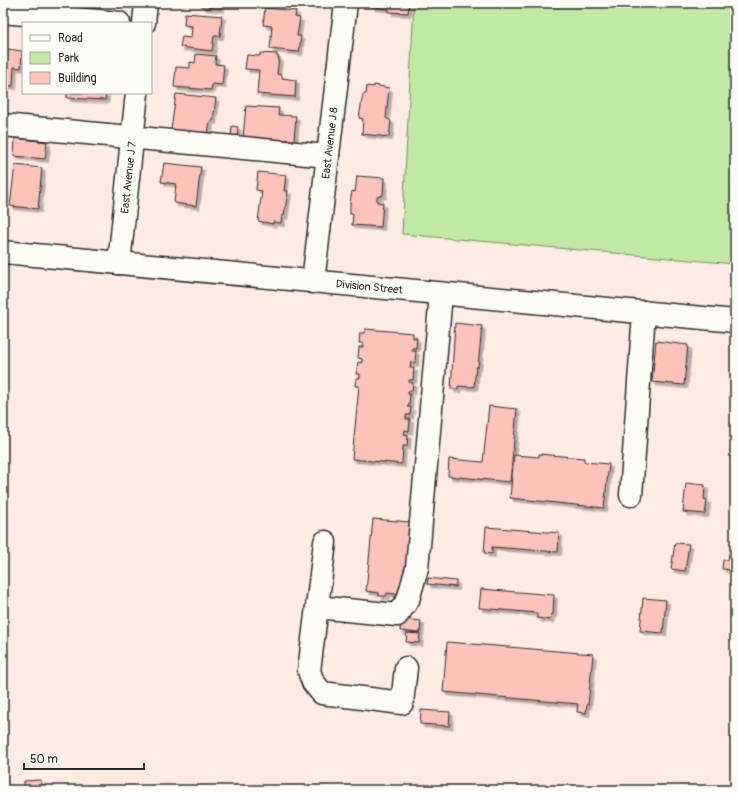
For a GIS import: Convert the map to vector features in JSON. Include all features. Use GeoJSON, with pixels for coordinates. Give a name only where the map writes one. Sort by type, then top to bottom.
{"type":"FeatureCollection","features":[{"type":"Feature","properties":{"kind":"street"},"geometry":{"type":"LineString","coordinates":[[144,22],[146,3]]}},
{"type":"Feature","properties":{"kind":"street","name":"East Avenue J 8"},"geometry":{"type":"LineString","coordinates":[[313,282],[346,3]]}},
{"type":"Feature","properties":{"kind":"street"},"geometry":{"type":"LineString","coordinates":[[3,12],[108,22]]}},
{"type":"Feature","properties":{"kind":"street","name":"East Avenue J 7"},"geometry":{"type":"LineString","coordinates":[[119,263],[137,94]]}},
{"type":"Feature","properties":{"kind":"street"},"geometry":{"type":"LineString","coordinates":[[3,125],[328,156]]}},
{"type":"Feature","properties":{"kind":"street","name":"Division Street"},"geometry":{"type":"LineString","coordinates":[[3,252],[441,294],[735,320]]}},
{"type":"Feature","properties":{"kind":"street"},"geometry":{"type":"LineString","coordinates":[[317,607],[397,616],[408,600],[416,568],[441,294]]}},
{"type":"Feature","properties":{"kind":"street"},"geometry":{"type":"LineString","coordinates":[[631,495],[644,312]]}},
{"type":"Feature","properties":{"kind":"street"},"geometry":{"type":"LineString","coordinates":[[325,542],[309,671],[313,682],[322,693],[402,703],[406,668]]}},
{"type":"Feature","properties":{"kind":"green space"},"geometry":{"type":"Polygon","coordinates":[[[414,3],[735,3],[735,264],[402,234],[414,3]]]}},
{"type":"Feature","properties":{"kind":"building"},"geometry":{"type":"Polygon","coordinates":[[[202,3],[221,3],[221,9],[202,7],[202,3]]]}},
{"type":"Feature","properties":{"kind":"building"},"geometry":{"type":"Polygon","coordinates":[[[270,3],[291,3],[291,5],[270,3]]]}},
{"type":"Feature","properties":{"kind":"building"},"geometry":{"type":"Polygon","coordinates":[[[372,3],[409,3],[408,13],[389,12],[389,9],[371,7],[372,3]]]}},
{"type":"Feature","properties":{"kind":"building"},"geometry":{"type":"Polygon","coordinates":[[[265,8],[296,11],[295,17],[300,18],[297,36],[301,36],[299,52],[270,49],[272,26],[263,25],[265,8]]]}},
{"type":"Feature","properties":{"kind":"building"},"geometry":{"type":"Polygon","coordinates":[[[185,13],[222,16],[220,36],[214,36],[212,51],[180,47],[182,37],[191,38],[192,26],[184,25],[185,13]]]}},
{"type":"Feature","properties":{"kind":"building"},"geometry":{"type":"Polygon","coordinates":[[[7,49],[22,51],[21,68],[14,67],[13,86],[3,85],[3,63],[5,64],[7,49]]]}},
{"type":"Feature","properties":{"kind":"building"},"geometry":{"type":"Polygon","coordinates":[[[260,53],[277,54],[277,57],[279,57],[277,74],[282,75],[282,78],[296,80],[295,97],[257,94],[259,70],[245,69],[247,55],[260,56],[260,53]]]}},
{"type":"Feature","properties":{"kind":"building"},"geometry":{"type":"Polygon","coordinates":[[[196,54],[216,56],[215,64],[224,65],[222,85],[212,84],[211,90],[174,87],[176,67],[190,68],[190,62],[195,63],[196,54]]]}},
{"type":"Feature","properties":{"kind":"building"},"geometry":{"type":"Polygon","coordinates":[[[374,85],[389,88],[386,118],[391,121],[389,137],[362,134],[363,119],[359,118],[363,94],[366,94],[367,86],[374,87],[374,85]]]}},
{"type":"Feature","properties":{"kind":"building"},"geometry":{"type":"Polygon","coordinates":[[[67,94],[106,94],[105,100],[67,98],[67,94]]]}},
{"type":"Feature","properties":{"kind":"building"},"geometry":{"type":"Polygon","coordinates":[[[176,94],[216,98],[213,121],[210,121],[208,134],[171,130],[176,94]]]}},
{"type":"Feature","properties":{"kind":"building"},"geometry":{"type":"Polygon","coordinates":[[[246,106],[279,108],[278,115],[296,116],[294,140],[243,138],[246,106]]]}},
{"type":"Feature","properties":{"kind":"building"},"geometry":{"type":"Polygon","coordinates":[[[232,126],[238,127],[237,139],[231,138],[232,126]]]}},
{"type":"Feature","properties":{"kind":"building"},"geometry":{"type":"Polygon","coordinates":[[[15,138],[47,142],[45,159],[14,156],[15,138]]]}},
{"type":"Feature","properties":{"kind":"building"},"geometry":{"type":"Polygon","coordinates":[[[164,163],[201,167],[196,206],[174,203],[176,184],[161,182],[164,163]]]}},
{"type":"Feature","properties":{"kind":"building"},"geometry":{"type":"Polygon","coordinates":[[[15,165],[42,168],[38,209],[10,206],[15,165]]]}},
{"type":"Feature","properties":{"kind":"building"},"geometry":{"type":"Polygon","coordinates":[[[258,172],[286,175],[284,191],[288,191],[284,216],[282,215],[281,223],[273,222],[273,224],[258,221],[262,191],[256,190],[258,172]]]}},
{"type":"Feature","properties":{"kind":"building"},"geometry":{"type":"Polygon","coordinates":[[[357,176],[384,178],[383,195],[377,197],[377,202],[383,203],[381,227],[352,225],[353,214],[350,214],[350,203],[352,191],[355,192],[357,176]]]}},
{"type":"Feature","properties":{"kind":"building"},"geometry":{"type":"Polygon","coordinates":[[[455,323],[482,326],[478,367],[476,367],[474,387],[458,386],[458,389],[451,389],[455,323]]]}},
{"type":"Feature","properties":{"kind":"building"},"geometry":{"type":"Polygon","coordinates":[[[365,329],[413,333],[413,338],[417,338],[416,348],[412,348],[412,351],[416,351],[415,363],[411,362],[410,368],[414,368],[413,380],[409,380],[409,382],[413,383],[412,391],[408,391],[408,394],[410,394],[409,405],[407,407],[411,407],[410,415],[406,415],[406,419],[410,419],[409,431],[405,430],[404,434],[408,435],[407,446],[403,446],[402,464],[352,459],[359,386],[355,386],[356,378],[360,378],[360,374],[356,374],[358,362],[362,363],[362,359],[358,358],[359,347],[363,347],[363,343],[359,343],[360,333],[364,333],[365,329]]]}},
{"type":"Feature","properties":{"kind":"building"},"geometry":{"type":"Polygon","coordinates":[[[656,341],[688,345],[684,385],[652,382],[656,341]]]}},
{"type":"Feature","properties":{"kind":"building"},"geometry":{"type":"Polygon","coordinates":[[[489,406],[517,409],[510,482],[448,476],[449,459],[483,462],[489,406]]]}},
{"type":"Feature","properties":{"kind":"building"},"geometry":{"type":"Polygon","coordinates":[[[539,454],[584,458],[584,462],[609,464],[604,508],[510,498],[514,455],[539,457],[539,454]]]}},
{"type":"Feature","properties":{"kind":"building"},"geometry":{"type":"Polygon","coordinates":[[[686,483],[705,485],[704,499],[707,500],[705,514],[683,512],[686,483]]]}},
{"type":"Feature","properties":{"kind":"building"},"geometry":{"type":"Polygon","coordinates":[[[373,519],[410,522],[403,595],[387,593],[386,596],[379,596],[379,593],[366,591],[373,519]]]}},
{"type":"Feature","properties":{"kind":"building"},"geometry":{"type":"Polygon","coordinates":[[[486,527],[559,533],[558,552],[492,547],[492,554],[484,553],[486,527]]]}},
{"type":"Feature","properties":{"kind":"building"},"geometry":{"type":"Polygon","coordinates":[[[675,543],[689,544],[685,571],[671,569],[675,543]]]}},
{"type":"Feature","properties":{"kind":"building"},"geometry":{"type":"Polygon","coordinates":[[[729,553],[735,553],[735,570],[722,569],[723,560],[728,560],[729,553]]]}},
{"type":"Feature","properties":{"kind":"building"},"geometry":{"type":"Polygon","coordinates":[[[428,578],[456,581],[456,587],[427,584],[428,578]]]}},
{"type":"Feature","properties":{"kind":"building"},"geometry":{"type":"Polygon","coordinates":[[[481,589],[554,595],[553,614],[551,614],[550,620],[537,618],[537,613],[479,608],[481,589]]]}},
{"type":"Feature","properties":{"kind":"building"},"geometry":{"type":"Polygon","coordinates":[[[643,598],[666,600],[663,633],[640,631],[643,598]]]}},
{"type":"Feature","properties":{"kind":"building"},"geometry":{"type":"Polygon","coordinates":[[[401,619],[421,621],[420,633],[400,631],[401,619]]]}},
{"type":"Feature","properties":{"kind":"building"},"geometry":{"type":"Polygon","coordinates":[[[407,633],[420,634],[419,643],[406,642],[407,633]]]}},
{"type":"Feature","properties":{"kind":"building"},"geometry":{"type":"Polygon","coordinates":[[[447,642],[593,654],[586,713],[577,712],[578,704],[443,692],[447,642]]]}},
{"type":"Feature","properties":{"kind":"building"},"geometry":{"type":"Polygon","coordinates":[[[421,710],[450,712],[449,726],[420,724],[421,710]]]}},
{"type":"Feature","properties":{"kind":"building"},"geometry":{"type":"Polygon","coordinates":[[[41,780],[41,790],[24,790],[24,781],[41,780]]]}}]}
